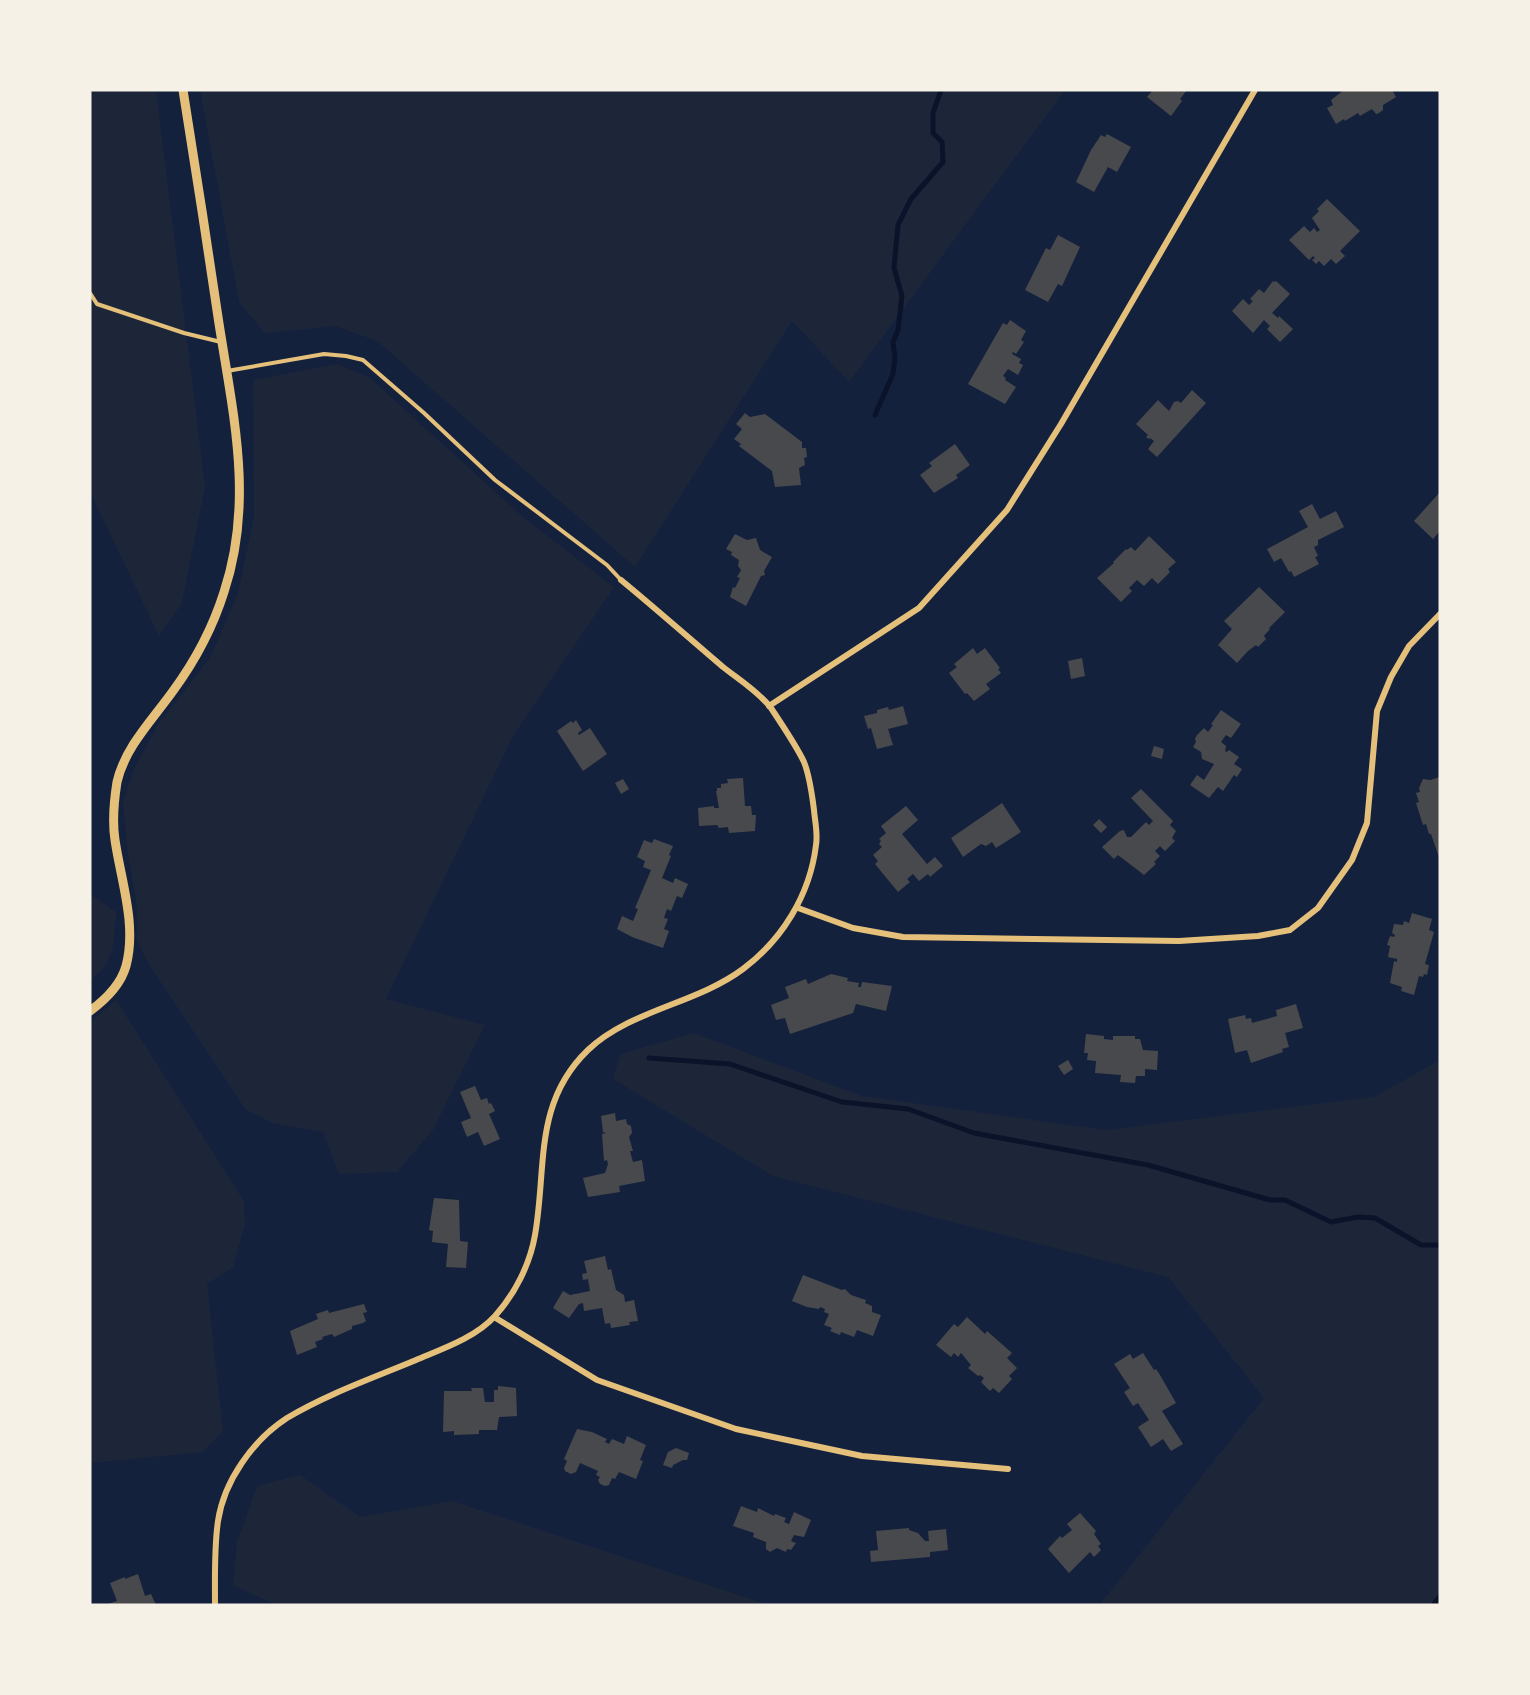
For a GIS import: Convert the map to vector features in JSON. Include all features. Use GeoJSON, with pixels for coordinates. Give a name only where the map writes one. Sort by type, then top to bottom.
{"type":"FeatureCollection","features":[{"type":"Feature","properties":{"kind":"street"},"geometry":{"type":"LineString","coordinates":[[90,1011],[115,987],[126,967],[129,917],[114,838],[114,809],[118,780],[138,738],[174,691],[195,658],[219,604],[233,561],[239,526],[238,447],[183,90]]}},
{"type":"Feature","properties":{"kind":"street"},"geometry":{"type":"LineString","coordinates":[[769,706],[919,608],[1007,510],[1061,424],[1255,90]]}},
{"type":"Feature","properties":{"kind":"street"},"geometry":{"type":"LineString","coordinates":[[215,1605],[219,1518],[229,1486],[243,1461],[264,1437],[286,1419],[452,1344],[475,1332],[494,1317],[516,1286],[529,1259],[536,1226],[545,1131],[552,1104],[569,1074],[587,1051],[614,1030],[713,988],[743,969],[767,949],[798,908],[817,843],[812,798],[804,762],[769,706],[621,580]]}},
{"type":"Feature","properties":{"kind":"street"},"geometry":{"type":"LineString","coordinates":[[798,908],[853,928],[903,937],[1179,941],[1258,936],[1290,930],[1318,908],[1352,860],[1367,823],[1377,711],[1391,676],[1409,646],[1440,614]]}},
{"type":"Feature","properties":{"kind":"street"},"geometry":{"type":"LineString","coordinates":[[494,1317],[597,1380],[736,1429],[862,1456],[1008,1469]]}},
{"type":"Feature","properties":{"kind":"lane"},"geometry":{"type":"LineString","coordinates":[[90,293],[97,304],[174,330],[222,343]]}},
{"type":"Feature","properties":{"kind":"lane"},"geometry":{"type":"LineString","coordinates":[[227,371],[324,354],[363,360],[424,413],[495,480],[608,565],[621,580]]}},
{"type":"Feature","properties":{"kind":"shaded area"},"geometry":{"type":"Polygon","coordinates":[[[90,90],[156,90],[205,486],[182,603],[159,636],[90,492],[90,90]]]}},
{"type":"Feature","properties":{"kind":"shaded area"},"geometry":{"type":"Polygon","coordinates":[[[200,90],[1065,90],[849,382],[792,321],[635,567],[377,341],[335,326],[265,333],[239,302],[200,90]]]}},
{"type":"Feature","properties":{"kind":"shaded area"},"geometry":{"type":"Polygon","coordinates":[[[338,364],[370,378],[523,517],[614,587],[513,736],[386,999],[485,1025],[433,1130],[397,1172],[339,1174],[323,1132],[273,1123],[246,1110],[148,963],[137,940],[137,906],[128,855],[123,802],[133,771],[159,723],[210,658],[238,593],[254,516],[253,380],[338,364]]]}},
{"type":"Feature","properties":{"kind":"shaded area"},"geometry":{"type":"Polygon","coordinates":[[[90,894],[116,912],[114,942],[109,958],[105,966],[90,981],[90,894]]]}},
{"type":"Feature","properties":{"kind":"shaded area"},"geometry":{"type":"Polygon","coordinates":[[[116,1000],[244,1201],[245,1224],[233,1267],[207,1284],[223,1431],[203,1452],[90,1463],[90,1022],[116,1000]]]}},
{"type":"Feature","properties":{"kind":"shaded area"},"geometry":{"type":"Polygon","coordinates":[[[694,1033],[862,1096],[1105,1130],[1374,1097],[1440,1060],[1440,1605],[1096,1605],[1100,1604],[1264,1398],[1168,1277],[773,1176],[613,1079],[620,1054],[694,1033]]]}},
{"type":"Feature","properties":{"kind":"shaded area"},"geometry":{"type":"Polygon","coordinates":[[[300,1475],[360,1517],[452,1501],[769,1605],[276,1605],[233,1585],[237,1542],[257,1486],[300,1475]]]}},
{"type":"Feature","properties":{"kind":"building"},"geometry":{"type":"Polygon","coordinates":[[[1153,90],[1187,90],[1171,116],[1147,97],[1153,90]]]}},
{"type":"Feature","properties":{"kind":"building"},"geometry":{"type":"Polygon","coordinates":[[[1344,90],[1392,90],[1396,97],[1383,105],[1383,110],[1379,113],[1376,114],[1372,109],[1360,116],[1358,113],[1336,124],[1327,108],[1333,105],[1331,100],[1344,90]]]}},
{"type":"Feature","properties":{"kind":"building"},"geometry":{"type":"Polygon","coordinates":[[[1107,134],[1131,147],[1117,172],[1108,167],[1094,192],[1076,182],[1091,150],[1101,135],[1105,137],[1107,134]]]}},
{"type":"Feature","properties":{"kind":"building"},"geometry":{"type":"Polygon","coordinates":[[[1327,199],[1360,231],[1340,251],[1345,256],[1336,264],[1331,259],[1324,266],[1319,261],[1316,264],[1312,260],[1315,258],[1313,256],[1309,260],[1289,240],[1304,226],[1310,232],[1314,228],[1317,232],[1320,230],[1312,218],[1327,199]]]}},
{"type":"Feature","properties":{"kind":"building"},"geometry":{"type":"Polygon","coordinates":[[[1058,235],[1080,247],[1062,286],[1058,284],[1048,302],[1025,290],[1046,248],[1050,250],[1058,235]]]}},
{"type":"Feature","properties":{"kind":"building"},"geometry":{"type":"Polygon","coordinates":[[[1273,281],[1276,281],[1290,294],[1272,313],[1278,318],[1279,316],[1293,329],[1280,342],[1267,329],[1270,326],[1264,320],[1253,333],[1232,311],[1243,299],[1249,305],[1253,301],[1250,299],[1259,289],[1264,293],[1273,281]]]}},
{"type":"Feature","properties":{"kind":"building"},"geometry":{"type":"Polygon","coordinates":[[[1010,320],[1026,331],[1021,340],[1024,342],[1016,354],[1013,352],[1012,354],[1021,359],[1019,363],[1023,365],[1018,375],[1008,369],[1003,376],[1016,387],[1005,404],[968,384],[1003,323],[1007,325],[1010,320]]]}},
{"type":"Feature","properties":{"kind":"building"},"geometry":{"type":"Polygon","coordinates":[[[1192,390],[1206,403],[1157,457],[1148,449],[1154,441],[1146,437],[1148,435],[1136,424],[1158,400],[1169,411],[1174,402],[1181,403],[1192,390]]]}},
{"type":"Feature","properties":{"kind":"building"},"geometry":{"type":"Polygon","coordinates":[[[745,413],[750,417],[765,414],[802,442],[802,448],[806,448],[807,457],[804,458],[805,465],[799,468],[801,485],[775,487],[772,471],[739,446],[741,444],[734,439],[742,429],[736,424],[745,413]]]}},
{"type":"Feature","properties":{"kind":"building"},"geometry":{"type":"Polygon","coordinates":[[[955,444],[970,465],[956,475],[958,478],[934,493],[920,475],[932,466],[929,463],[955,444]]]}},
{"type":"Feature","properties":{"kind":"building"},"geometry":{"type":"Polygon","coordinates":[[[1440,492],[1440,531],[1433,539],[1414,521],[1440,492]]]}},
{"type":"Feature","properties":{"kind":"building"},"geometry":{"type":"Polygon","coordinates":[[[1312,504],[1320,519],[1336,511],[1344,527],[1318,540],[1318,545],[1314,547],[1318,556],[1315,557],[1319,564],[1294,577],[1281,558],[1274,562],[1267,549],[1308,527],[1299,511],[1312,504]]]}},
{"type":"Feature","properties":{"kind":"building"},"geometry":{"type":"Polygon","coordinates":[[[735,534],[747,540],[756,538],[760,550],[772,557],[764,571],[765,575],[761,576],[746,606],[730,597],[733,587],[735,588],[740,578],[737,577],[741,570],[738,566],[739,560],[726,549],[735,534]]]}},
{"type":"Feature","properties":{"kind":"building"},"geometry":{"type":"Polygon","coordinates":[[[1149,536],[1176,562],[1158,584],[1152,578],[1144,586],[1137,580],[1129,588],[1132,591],[1121,602],[1097,578],[1126,549],[1131,547],[1135,551],[1149,536]]]}},
{"type":"Feature","properties":{"kind":"building"},"geometry":{"type":"Polygon","coordinates":[[[1259,587],[1285,612],[1269,628],[1264,636],[1266,639],[1258,647],[1256,645],[1248,651],[1237,663],[1218,645],[1232,629],[1224,621],[1259,587]]]}},
{"type":"Feature","properties":{"kind":"building"},"geometry":{"type":"Polygon","coordinates":[[[973,648],[977,654],[985,648],[1000,668],[998,669],[1001,673],[986,684],[990,689],[974,701],[967,693],[965,694],[949,673],[957,667],[954,664],[973,648]]]}},
{"type":"Feature","properties":{"kind":"building"},"geometry":{"type":"Polygon","coordinates":[[[1082,658],[1085,676],[1071,679],[1068,661],[1082,658]]]}},
{"type":"Feature","properties":{"kind":"building"},"geometry":{"type":"Polygon","coordinates":[[[903,706],[908,724],[888,729],[893,745],[877,749],[871,728],[868,729],[864,716],[888,707],[889,710],[903,706]]]}},
{"type":"Feature","properties":{"kind":"building"},"geometry":{"type":"Polygon","coordinates":[[[1221,710],[1241,724],[1231,738],[1226,735],[1221,742],[1226,746],[1225,751],[1229,750],[1239,757],[1234,764],[1242,769],[1237,777],[1234,775],[1223,791],[1218,787],[1209,798],[1190,785],[1197,775],[1204,780],[1214,764],[1202,759],[1201,752],[1193,747],[1197,735],[1204,728],[1208,732],[1221,710]]]}},
{"type":"Feature","properties":{"kind":"building"},"geometry":{"type":"Polygon","coordinates":[[[576,720],[582,730],[578,733],[579,735],[590,728],[607,754],[583,771],[557,731],[576,720]]]}},
{"type":"Feature","properties":{"kind":"building"},"geometry":{"type":"Polygon","coordinates":[[[1154,746],[1164,749],[1162,759],[1151,756],[1154,746]]]}},
{"type":"Feature","properties":{"kind":"building"},"geometry":{"type":"Polygon","coordinates":[[[1440,777],[1440,860],[1431,834],[1426,824],[1423,825],[1416,803],[1419,802],[1416,793],[1420,792],[1419,788],[1423,779],[1430,780],[1440,777]]]}},
{"type":"Feature","properties":{"kind":"building"},"geometry":{"type":"Polygon","coordinates":[[[743,778],[745,806],[751,806],[752,815],[756,815],[755,831],[729,833],[728,827],[699,826],[698,808],[714,806],[714,808],[719,808],[717,788],[721,788],[721,784],[728,783],[727,779],[743,778]]]}},
{"type":"Feature","properties":{"kind":"building"},"geometry":{"type":"Polygon","coordinates":[[[623,779],[629,789],[621,794],[615,783],[623,779]]]}},
{"type":"Feature","properties":{"kind":"building"},"geometry":{"type":"Polygon","coordinates":[[[1141,789],[1173,821],[1170,825],[1176,831],[1172,838],[1175,841],[1165,851],[1160,846],[1155,851],[1160,856],[1154,862],[1156,864],[1144,875],[1118,855],[1114,859],[1102,847],[1120,831],[1124,830],[1127,837],[1131,837],[1146,822],[1149,825],[1153,821],[1131,798],[1141,789]]]}},
{"type":"Feature","properties":{"kind":"building"},"geometry":{"type":"Polygon","coordinates":[[[1002,803],[1021,832],[996,848],[992,842],[986,846],[981,844],[963,857],[951,838],[1002,803]]]}},
{"type":"Feature","properties":{"kind":"building"},"geometry":{"type":"Polygon","coordinates":[[[906,806],[918,820],[902,834],[927,864],[935,857],[943,866],[930,877],[928,874],[919,881],[913,874],[907,879],[910,882],[898,892],[875,864],[878,861],[873,855],[882,847],[879,839],[886,833],[881,826],[906,806]]]}},
{"type":"Feature","properties":{"kind":"building"},"geometry":{"type":"Polygon","coordinates":[[[1099,819],[1107,827],[1101,833],[1093,825],[1099,819]]]}},
{"type":"Feature","properties":{"kind":"building"},"geometry":{"type":"Polygon","coordinates":[[[654,839],[673,846],[662,878],[673,883],[675,878],[688,884],[682,898],[677,896],[671,911],[667,909],[664,918],[668,919],[664,929],[669,931],[663,948],[617,929],[622,916],[633,921],[638,909],[635,908],[651,870],[643,867],[645,861],[637,857],[644,840],[652,843],[654,839]]]}},
{"type":"Feature","properties":{"kind":"building"},"geometry":{"type":"Polygon","coordinates":[[[1412,913],[1432,919],[1429,930],[1434,932],[1425,964],[1429,965],[1427,975],[1419,976],[1414,995],[1401,991],[1402,987],[1390,983],[1394,961],[1397,962],[1397,959],[1388,957],[1390,946],[1387,945],[1390,936],[1395,935],[1392,933],[1394,924],[1403,925],[1404,921],[1409,923],[1412,913]]]}},
{"type":"Feature","properties":{"kind":"building"},"geometry":{"type":"Polygon","coordinates":[[[831,974],[859,983],[858,987],[861,987],[862,982],[892,986],[886,1011],[856,1004],[853,1013],[790,1034],[785,1018],[776,1020],[771,1005],[789,998],[785,987],[806,979],[808,984],[831,974]]]}},
{"type":"Feature","properties":{"kind":"building"},"geometry":{"type":"Polygon","coordinates":[[[1296,1004],[1303,1028],[1285,1033],[1289,1047],[1282,1049],[1283,1052],[1251,1063],[1247,1050],[1235,1053],[1228,1019],[1245,1015],[1246,1019],[1251,1018],[1252,1023],[1277,1016],[1276,1010],[1296,1004]]]}},
{"type":"Feature","properties":{"kind":"building"},"geometry":{"type":"Polygon","coordinates":[[[1086,1034],[1104,1036],[1104,1039],[1113,1040],[1113,1036],[1135,1036],[1135,1039],[1140,1039],[1143,1050],[1158,1051],[1157,1070],[1145,1069],[1145,1076],[1136,1076],[1135,1083],[1120,1082],[1121,1075],[1095,1073],[1096,1061],[1087,1060],[1088,1053],[1084,1053],[1086,1034]]]}},
{"type":"Feature","properties":{"kind":"building"},"geometry":{"type":"Polygon","coordinates":[[[1068,1060],[1073,1069],[1064,1075],[1058,1066],[1068,1060]]]}},
{"type":"Feature","properties":{"kind":"building"},"geometry":{"type":"Polygon","coordinates":[[[475,1086],[481,1100],[487,1098],[495,1111],[489,1114],[500,1139],[484,1146],[478,1132],[467,1137],[461,1122],[471,1118],[460,1092],[475,1086]]]}},
{"type":"Feature","properties":{"kind":"building"},"geometry":{"type":"Polygon","coordinates":[[[615,1113],[616,1121],[626,1119],[627,1124],[631,1126],[632,1133],[629,1137],[633,1151],[630,1151],[633,1162],[642,1160],[645,1181],[619,1186],[620,1192],[588,1197],[583,1178],[605,1173],[608,1164],[607,1160],[604,1161],[602,1134],[606,1133],[603,1132],[601,1116],[615,1113]]]}},
{"type":"Feature","properties":{"kind":"building"},"geometry":{"type":"Polygon","coordinates":[[[434,1198],[459,1200],[460,1241],[468,1242],[466,1268],[446,1267],[448,1244],[432,1242],[433,1231],[429,1230],[434,1198]]]}},
{"type":"Feature","properties":{"kind":"building"},"geometry":{"type":"Polygon","coordinates":[[[605,1256],[616,1290],[624,1295],[625,1302],[634,1300],[638,1321],[629,1322],[630,1325],[611,1328],[610,1323],[605,1324],[602,1308],[584,1311],[583,1303],[579,1304],[569,1318],[553,1308],[563,1291],[570,1295],[590,1291],[588,1279],[583,1280],[582,1274],[587,1273],[584,1261],[605,1256]]]}},
{"type":"Feature","properties":{"kind":"building"},"geometry":{"type":"Polygon","coordinates":[[[803,1275],[842,1290],[845,1289],[851,1295],[866,1300],[865,1303],[872,1306],[872,1312],[881,1315],[873,1336],[857,1330],[854,1337],[830,1331],[832,1328],[824,1325],[829,1314],[824,1312],[825,1309],[807,1307],[792,1301],[803,1275]]]}},
{"type":"Feature","properties":{"kind":"building"},"geometry":{"type":"Polygon","coordinates":[[[364,1304],[367,1312],[363,1313],[366,1321],[334,1337],[332,1334],[322,1337],[323,1339],[315,1342],[317,1347],[297,1355],[290,1331],[318,1319],[316,1314],[364,1304]]]}},
{"type":"Feature","properties":{"kind":"building"},"geometry":{"type":"Polygon","coordinates":[[[967,1317],[985,1334],[987,1331],[1012,1353],[1007,1358],[1017,1368],[1009,1376],[1012,1379],[999,1393],[993,1388],[990,1391],[981,1382],[984,1378],[968,1368],[971,1365],[961,1353],[958,1357],[954,1353],[951,1357],[936,1345],[954,1324],[958,1327],[967,1317]]]}},
{"type":"Feature","properties":{"kind":"building"},"geometry":{"type":"Polygon","coordinates":[[[1143,1353],[1160,1375],[1176,1403],[1162,1411],[1183,1444],[1171,1451],[1163,1439],[1151,1447],[1138,1427],[1149,1420],[1138,1403],[1133,1406],[1124,1392],[1130,1388],[1114,1364],[1130,1354],[1133,1359],[1143,1353]]]}},
{"type":"Feature","properties":{"kind":"building"},"geometry":{"type":"Polygon","coordinates":[[[498,1386],[516,1388],[517,1416],[499,1417],[497,1430],[479,1430],[479,1434],[454,1435],[454,1431],[443,1432],[444,1391],[472,1391],[471,1388],[483,1388],[485,1402],[494,1402],[494,1390],[498,1390],[498,1386]]]}},
{"type":"Feature","properties":{"kind":"building"},"geometry":{"type":"Polygon","coordinates":[[[577,1429],[592,1432],[607,1439],[605,1442],[609,1444],[612,1439],[624,1444],[627,1436],[646,1445],[636,1479],[619,1472],[615,1479],[612,1478],[609,1485],[605,1486],[598,1480],[600,1477],[596,1475],[598,1471],[580,1463],[576,1472],[571,1474],[565,1471],[567,1461],[564,1459],[577,1429]]]}},
{"type":"Feature","properties":{"kind":"building"},"geometry":{"type":"Polygon","coordinates":[[[676,1448],[689,1453],[687,1460],[673,1465],[672,1468],[663,1465],[668,1452],[676,1448]]]}},
{"type":"Feature","properties":{"kind":"building"},"geometry":{"type":"Polygon","coordinates":[[[741,1506],[757,1512],[758,1508],[774,1516],[775,1514],[786,1518],[784,1522],[789,1524],[794,1512],[811,1520],[804,1537],[794,1535],[791,1541],[796,1543],[791,1550],[787,1549],[786,1552],[777,1548],[770,1552],[766,1549],[766,1542],[753,1537],[754,1533],[733,1526],[741,1506]]]}},
{"type":"Feature","properties":{"kind":"building"},"geometry":{"type":"Polygon","coordinates":[[[1080,1513],[1096,1531],[1094,1534],[1101,1544],[1098,1546],[1101,1550],[1094,1557],[1090,1552],[1069,1573],[1048,1549],[1060,1536],[1062,1538],[1072,1530],[1067,1524],[1080,1513]]]}},
{"type":"Feature","properties":{"kind":"building"},"geometry":{"type":"Polygon","coordinates":[[[909,1528],[925,1541],[929,1541],[928,1531],[946,1529],[948,1550],[930,1552],[930,1557],[871,1562],[870,1551],[878,1550],[876,1531],[909,1528]]]}},
{"type":"Feature","properties":{"kind":"building"},"geometry":{"type":"Polygon","coordinates":[[[138,1574],[145,1596],[151,1594],[156,1605],[105,1605],[117,1601],[110,1583],[138,1574]]]}},
{"type":"Feature","properties":{"kind":"waterway"},"geometry":{"type":"LineString","coordinates":[[875,415],[893,374],[895,357],[893,342],[898,330],[902,296],[894,268],[898,225],[911,199],[943,162],[942,142],[933,133],[933,113],[941,90]]}},
{"type":"Feature","properties":{"kind":"waterway"},"geometry":{"type":"LineString","coordinates":[[649,1058],[730,1064],[842,1102],[908,1109],[974,1133],[1148,1165],[1270,1200],[1285,1200],[1331,1222],[1358,1217],[1375,1218],[1421,1245],[1440,1245]]}},
{"type":"Feature","properties":{"kind":"waterway"},"geometry":{"type":"LineString","coordinates":[[1433,1605],[1440,1596]]}}]}
